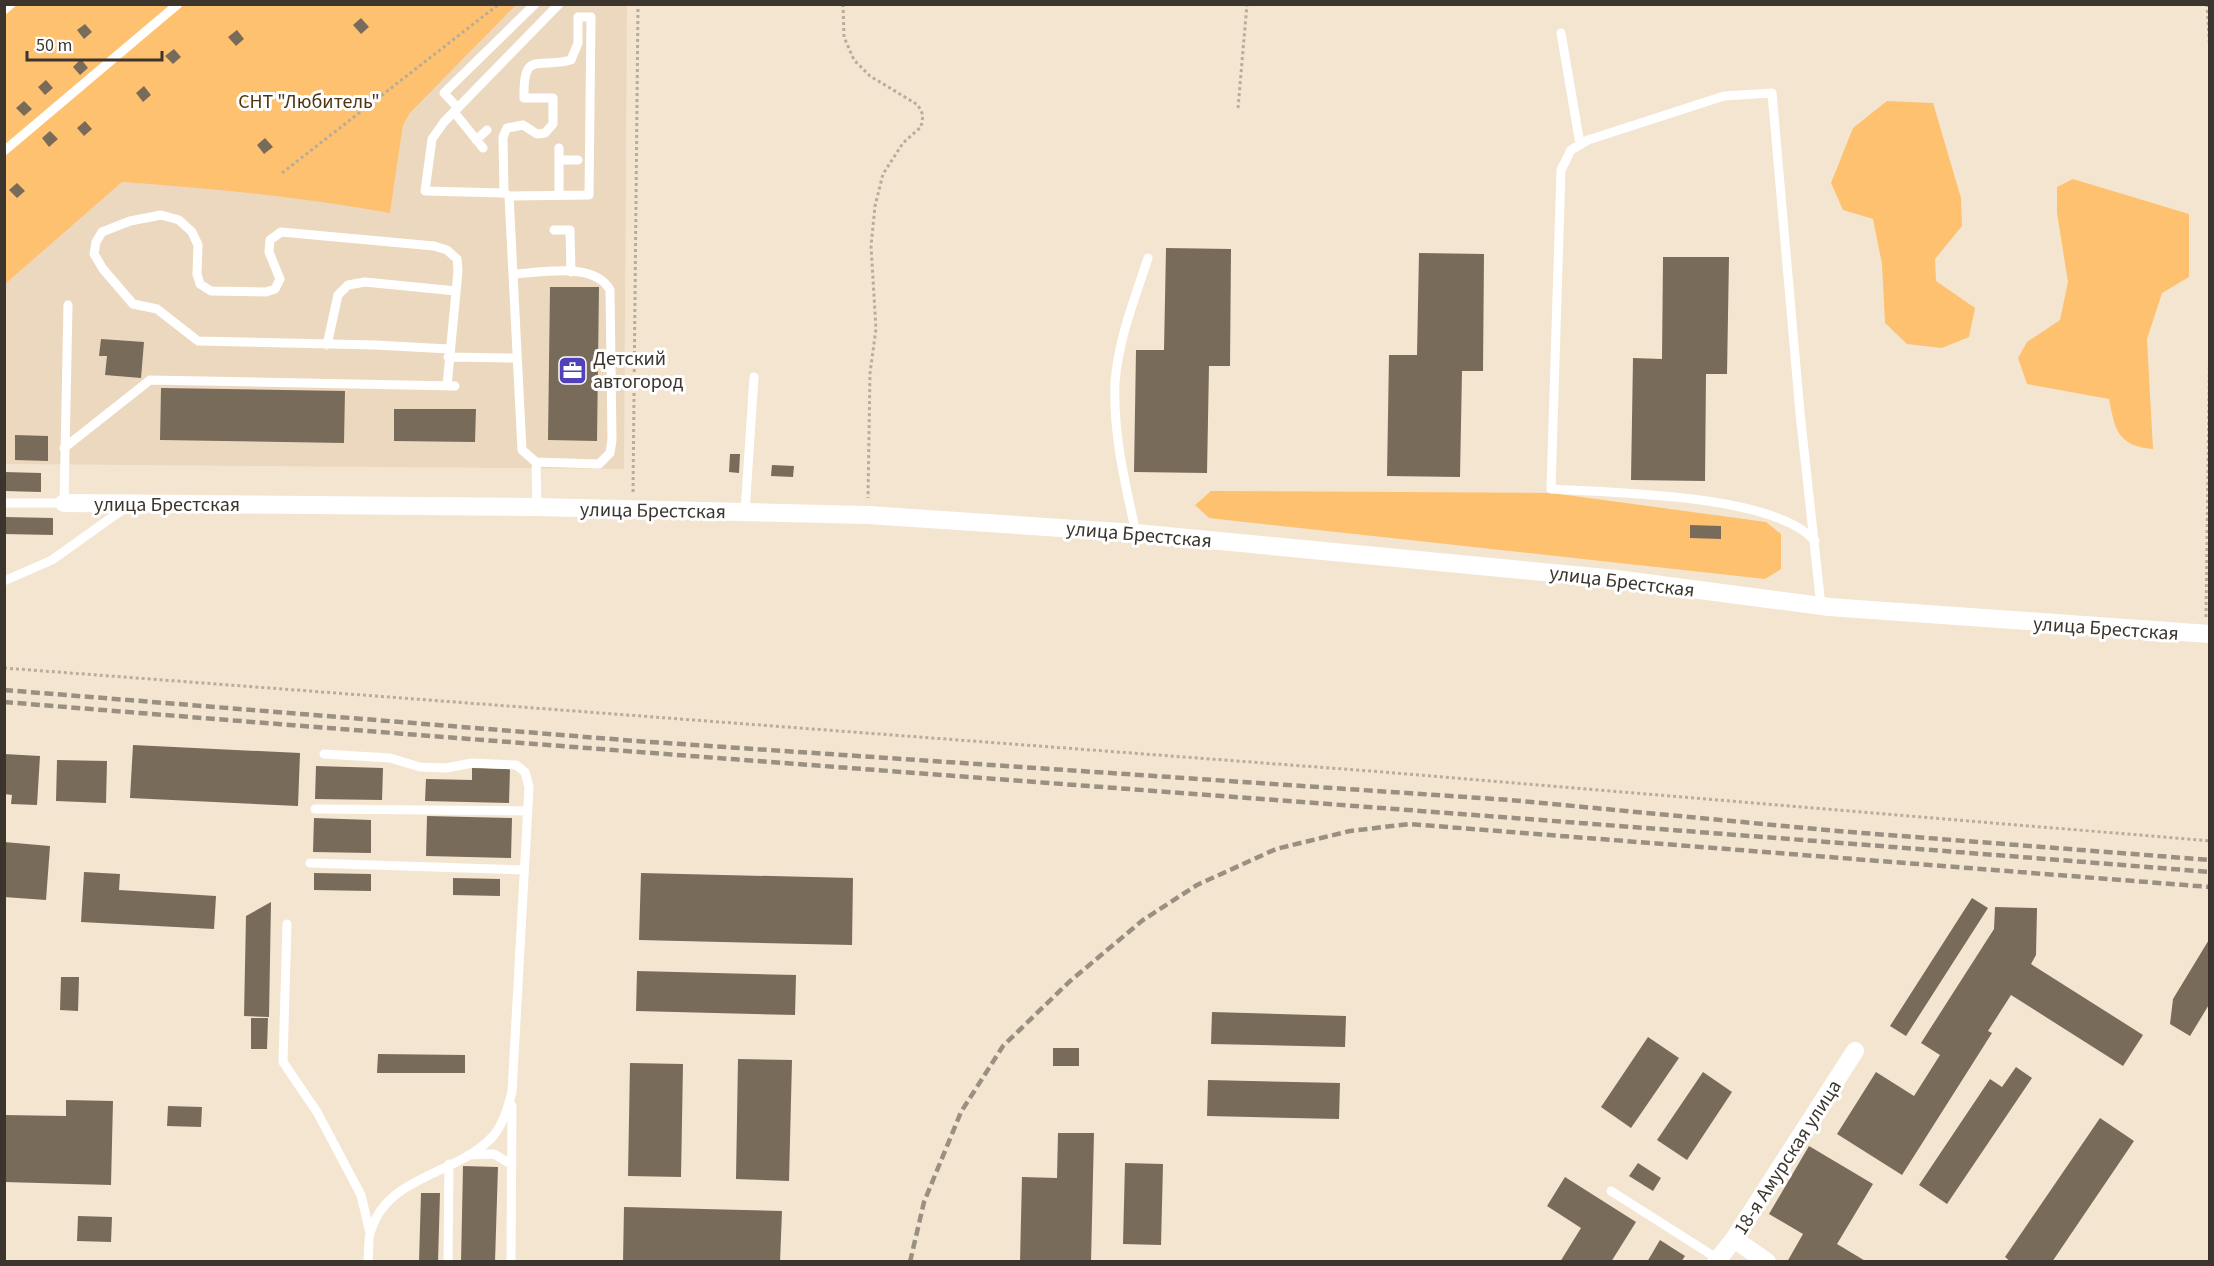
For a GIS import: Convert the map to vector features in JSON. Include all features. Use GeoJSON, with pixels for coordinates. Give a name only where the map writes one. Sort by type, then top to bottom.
{"type":"FeatureCollection","features":[{"type":"Feature","properties":{"kind":"street","name":"улица Брестская"},"geometry":{"type":"LineString","coordinates":[[64,503],[537,507],[868,515],[1136,533],[1616,579],[1821,606],[2208,634]]}},
{"type":"Feature","properties":{"kind":"street","name":"18-я Амурская улица"},"geometry":{"type":"LineString","coordinates":[[1717,1260],[1734,1239],[1855,1051]]}},
{"type":"Feature","properties":{"kind":"street"},"geometry":{"type":"LineString","coordinates":[[1734,1239],[1767,1262]]}},
{"type":"Feature","properties":{"kind":"lane"},"geometry":{"type":"LineString","coordinates":[[4,10],[11,4]]}},
{"type":"Feature","properties":{"kind":"lane"},"geometry":{"type":"LineString","coordinates":[[4,151],[178,4]]}},
{"type":"Feature","properties":{"kind":"lane"},"geometry":{"type":"LineString","coordinates":[[483,148],[444,93],[535,4]]}},
{"type":"Feature","properties":{"kind":"lane"},"geometry":{"type":"LineString","coordinates":[[513,274],[571,272],[597,276],[604,281],[609,290],[610,453],[599,464],[536,462],[522,450],[519,443],[519,382],[515,358],[513,274],[506,195],[503,136],[507,128],[523,125],[537,134],[545,133],[553,124],[553,98],[524,98],[524,77],[528,67],[536,63],[571,60],[578,43],[578,17],[591,17],[589,195],[506,195],[425,191],[432,139],[456,110],[559,4]]}},
{"type":"Feature","properties":{"kind":"lane"},"geometry":{"type":"LineString","coordinates":[[1561,33],[1580,144]]}},
{"type":"Feature","properties":{"kind":"lane"},"geometry":{"type":"LineString","coordinates":[[1815,542],[1808,533],[1748,508],[1691,498],[1551,489],[1561,170],[1571,150],[1580,144],[1724,96],[1772,93],[1800,413],[1815,542],[1821,606]]}},
{"type":"Feature","properties":{"kind":"lane"},"geometry":{"type":"LineString","coordinates":[[476,140],[487,130]]}},
{"type":"Feature","properties":{"kind":"lane"},"geometry":{"type":"LineString","coordinates":[[559,148],[559,195]]}},
{"type":"Feature","properties":{"kind":"lane"},"geometry":{"type":"LineString","coordinates":[[559,160],[578,160]]}},
{"type":"Feature","properties":{"kind":"lane"},"geometry":{"type":"LineString","coordinates":[[64,448],[150,380],[451,386],[449,353],[458,259],[447,250],[434,246],[281,232],[270,240],[269,252],[280,279],[274,289],[266,292],[211,291],[200,284],[197,274],[198,245],[192,232],[179,220],[161,215],[130,220],[102,232],[96,242],[94,254],[103,269],[133,304],[157,309],[198,341],[327,345],[449,353],[515,358]]}},
{"type":"Feature","properties":{"kind":"lane"},"geometry":{"type":"LineString","coordinates":[[554,230],[570,230],[571,272]]}},
{"type":"Feature","properties":{"kind":"lane"},"geometry":{"type":"LineString","coordinates":[[1136,533],[1116,439],[1115,382],[1124,334],[1148,258]]}},
{"type":"Feature","properties":{"kind":"lane"},"geometry":{"type":"LineString","coordinates":[[327,345],[338,295],[348,285],[365,282],[456,291]]}},
{"type":"Feature","properties":{"kind":"lane"},"geometry":{"type":"LineString","coordinates":[[4,503],[64,503],[68,305]]}},
{"type":"Feature","properties":{"kind":"lane"},"geometry":{"type":"LineString","coordinates":[[745,512],[754,377]]}},
{"type":"Feature","properties":{"kind":"lane"},"geometry":{"type":"LineString","coordinates":[[536,462],[537,507]]}},
{"type":"Feature","properties":{"kind":"lane"},"geometry":{"type":"LineString","coordinates":[[4,581],[52,560],[122,510],[146,503]]}},
{"type":"Feature","properties":{"kind":"lane"},"geometry":{"type":"LineString","coordinates":[[324,754],[390,758],[420,767],[446,768],[472,763],[516,765],[525,772],[529,788],[512,1092],[512,1260]]}},
{"type":"Feature","properties":{"kind":"lane"},"geometry":{"type":"LineString","coordinates":[[315,809],[527,811]]}},
{"type":"Feature","properties":{"kind":"lane"},"geometry":{"type":"LineString","coordinates":[[310,863],[524,870]]}},
{"type":"Feature","properties":{"kind":"lane"},"geometry":{"type":"LineString","coordinates":[[286,924],[283,1062],[317,1112],[361,1195],[370,1233],[368,1262]]}},
{"type":"Feature","properties":{"kind":"lane"},"geometry":{"type":"LineString","coordinates":[[370,1233],[385,1204],[409,1184],[468,1155],[494,1135],[506,1115],[512,1092]]}},
{"type":"Feature","properties":{"kind":"lane"},"geometry":{"type":"LineString","coordinates":[[468,1155],[494,1154],[512,1165]]}},
{"type":"Feature","properties":{"kind":"lane"},"geometry":{"type":"LineString","coordinates":[[448,1262],[449,1164]]}},
{"type":"Feature","properties":{"kind":"lane"},"geometry":{"type":"LineString","coordinates":[[1611,1191],[1717,1260]]}},
{"type":"Feature","properties":{"kind":"path"},"geometry":{"type":"LineString","coordinates":[[282,173],[499,4]]}},
{"type":"Feature","properties":{"kind":"path"},"geometry":{"type":"LineString","coordinates":[[633,509],[638,4]]}},
{"type":"Feature","properties":{"kind":"path"},"geometry":{"type":"LineString","coordinates":[[843,4],[844,37],[854,60],[870,76],[918,105],[924,115],[921,128],[903,143],[883,174],[874,206],[871,246],[876,329],[869,406],[868,515]]}},
{"type":"Feature","properties":{"kind":"path"},"geometry":{"type":"LineString","coordinates":[[1238,108],[1246,4]]}},
{"type":"Feature","properties":{"kind":"path"},"geometry":{"type":"LineString","coordinates":[[2206,4],[2210,54]]}},
{"type":"Feature","properties":{"kind":"path"},"geometry":{"type":"LineString","coordinates":[[2208,634],[2210,319]]}},
{"type":"Feature","properties":{"kind":"path"},"geometry":{"type":"LineString","coordinates":[[4,668],[1383,772],[2210,841]]}},
{"type":"Feature","properties":{"kind":"shaded area"},"geometry":{"type":"Polygon","coordinates":[[[516,5],[627,5],[624,469],[5,464],[4,284],[121,182],[229,189],[313,199],[390,213],[403,125],[410,113],[516,5]]]}},
{"type":"Feature","properties":{"kind":"green space","name":"СНТ \"Любитель\""},"geometry":{"type":"Polygon","coordinates":[[[5,5],[516,5],[410,113],[403,125],[390,213],[256,194],[122,182],[5,284],[5,5]]]}},
{"type":"Feature","properties":{"kind":"green space"},"geometry":{"type":"Polygon","coordinates":[[[1887,101],[1933,103],[1961,198],[1962,226],[1935,259],[1936,281],[1975,308],[1969,337],[1942,348],[1907,344],[1885,323],[1882,264],[1873,219],[1843,210],[1831,183],[1853,128],[1887,101]]]}},
{"type":"Feature","properties":{"kind":"green space"},"geometry":{"type":"Polygon","coordinates":[[[2073,179],[2189,214],[2189,277],[2162,293],[2147,339],[2153,449],[2125,440],[2116,427],[2109,399],[2027,384],[2018,358],[2027,342],[2060,320],[2068,282],[2057,213],[2057,187],[2073,179]]]}},
{"type":"Feature","properties":{"kind":"green space"},"geometry":{"type":"Polygon","coordinates":[[[1211,491],[1552,493],[1766,522],[1781,534],[1781,569],[1765,579],[1209,518],[1195,505],[1211,491]]]}},
{"type":"Feature","properties":{"kind":"building"},"geometry":{"type":"Polygon","coordinates":[[[361,18],[369,27],[361,34],[353,25],[361,18]]]}},
{"type":"Feature","properties":{"kind":"building"},"geometry":{"type":"Polygon","coordinates":[[[85,24],[92,32],[84,39],[77,30],[85,24]]]}},
{"type":"Feature","properties":{"kind":"building"},"geometry":{"type":"Polygon","coordinates":[[[237,30],[244,39],[236,46],[228,37],[237,30]]]}},
{"type":"Feature","properties":{"kind":"building"},"geometry":{"type":"Polygon","coordinates":[[[174,49],[181,57],[173,64],[165,56],[174,49]]]}},
{"type":"Feature","properties":{"kind":"building"},"geometry":{"type":"Polygon","coordinates":[[[81,59],[88,68],[80,75],[73,67],[81,59]]]}},
{"type":"Feature","properties":{"kind":"building"},"geometry":{"type":"Polygon","coordinates":[[[46,80],[53,88],[45,95],[38,87],[46,80]]]}},
{"type":"Feature","properties":{"kind":"building"},"geometry":{"type":"Polygon","coordinates":[[[144,86],[151,95],[143,102],[136,93],[144,86]]]}},
{"type":"Feature","properties":{"kind":"building"},"geometry":{"type":"Polygon","coordinates":[[[24,101],[32,109],[24,116],[16,108],[24,101]]]}},
{"type":"Feature","properties":{"kind":"building"},"geometry":{"type":"Polygon","coordinates":[[[85,121],[92,129],[84,136],[77,128],[85,121]]]}},
{"type":"Feature","properties":{"kind":"building"},"geometry":{"type":"Polygon","coordinates":[[[50,131],[58,139],[49,147],[42,138],[50,131]]]}},
{"type":"Feature","properties":{"kind":"building"},"geometry":{"type":"Polygon","coordinates":[[[265,138],[273,147],[264,154],[257,145],[265,138]]]}},
{"type":"Feature","properties":{"kind":"building"},"geometry":{"type":"Polygon","coordinates":[[[17,183],[25,191],[17,198],[9,190],[17,183]]]}},
{"type":"Feature","properties":{"kind":"building"},"geometry":{"type":"Polygon","coordinates":[[[1166,248],[1231,249],[1230,366],[1209,366],[1207,473],[1134,472],[1136,350],[1164,350],[1166,248]]]}},
{"type":"Feature","properties":{"kind":"building"},"geometry":{"type":"Polygon","coordinates":[[[1419,253],[1484,254],[1483,371],[1462,371],[1460,477],[1387,476],[1389,355],[1417,355],[1419,253]]]}},
{"type":"Feature","properties":{"kind":"building"},"geometry":{"type":"Polygon","coordinates":[[[1663,257],[1729,257],[1727,374],[1706,374],[1705,481],[1631,480],[1633,358],[1662,359],[1663,257]]]}},
{"type":"Feature","properties":{"kind":"building"},"geometry":{"type":"Polygon","coordinates":[[[550,287],[599,287],[597,441],[548,440],[550,287]]]}},
{"type":"Feature","properties":{"kind":"building"},"geometry":{"type":"Polygon","coordinates":[[[101,339],[144,342],[141,378],[105,375],[107,356],[99,356],[101,339]]]}},
{"type":"Feature","properties":{"kind":"building"},"geometry":{"type":"Polygon","coordinates":[[[161,388],[345,391],[344,443],[160,440],[161,388]]]}},
{"type":"Feature","properties":{"kind":"building"},"geometry":{"type":"Polygon","coordinates":[[[394,409],[476,409],[475,442],[394,441],[394,409]]]}},
{"type":"Feature","properties":{"kind":"building"},"geometry":{"type":"Polygon","coordinates":[[[15,435],[48,436],[48,461],[15,460],[15,435]]]}},
{"type":"Feature","properties":{"kind":"building"},"geometry":{"type":"Polygon","coordinates":[[[730,454],[740,454],[739,473],[729,472],[730,454]]]}},
{"type":"Feature","properties":{"kind":"building"},"geometry":{"type":"Polygon","coordinates":[[[772,465],[794,466],[793,477],[771,476],[772,465]]]}},
{"type":"Feature","properties":{"kind":"building"},"geometry":{"type":"Polygon","coordinates":[[[4,472],[41,473],[41,492],[4,491],[4,472]]]}},
{"type":"Feature","properties":{"kind":"building"},"geometry":{"type":"Polygon","coordinates":[[[4,517],[53,518],[53,535],[4,534],[4,517]]]}},
{"type":"Feature","properties":{"kind":"building"},"geometry":{"type":"Polygon","coordinates":[[[1690,525],[1721,526],[1721,539],[1690,538],[1690,525]]]}},
{"type":"Feature","properties":{"kind":"building"},"geometry":{"type":"Polygon","coordinates":[[[133,745],[300,753],[298,806],[130,798],[133,745]]]}},
{"type":"Feature","properties":{"kind":"building"},"geometry":{"type":"Polygon","coordinates":[[[4,754],[40,756],[37,805],[11,804],[12,795],[4,794],[4,754]]]}},
{"type":"Feature","properties":{"kind":"building"},"geometry":{"type":"Polygon","coordinates":[[[57,760],[107,761],[106,803],[56,801],[57,760]]]}},
{"type":"Feature","properties":{"kind":"building"},"geometry":{"type":"Polygon","coordinates":[[[316,766],[383,768],[382,800],[315,799],[316,766]]]}},
{"type":"Feature","properties":{"kind":"building"},"geometry":{"type":"Polygon","coordinates":[[[472,768],[510,769],[509,803],[425,801],[426,779],[472,780],[472,768]]]}},
{"type":"Feature","properties":{"kind":"building"},"geometry":{"type":"Polygon","coordinates":[[[427,816],[512,818],[511,858],[426,856],[427,816]]]}},
{"type":"Feature","properties":{"kind":"building"},"geometry":{"type":"Polygon","coordinates":[[[314,818],[371,820],[371,853],[313,852],[314,818]]]}},
{"type":"Feature","properties":{"kind":"building"},"geometry":{"type":"Polygon","coordinates":[[[4,842],[50,846],[46,900],[4,897],[4,842]]]}},
{"type":"Feature","properties":{"kind":"building"},"geometry":{"type":"Polygon","coordinates":[[[84,872],[120,874],[119,890],[216,896],[214,929],[81,922],[84,872]]]}},
{"type":"Feature","properties":{"kind":"building"},"geometry":{"type":"Polygon","coordinates":[[[314,873],[371,874],[371,891],[314,890],[314,873]]]}},
{"type":"Feature","properties":{"kind":"building"},"geometry":{"type":"Polygon","coordinates":[[[641,873],[853,878],[852,945],[639,940],[641,873]]]}},
{"type":"Feature","properties":{"kind":"building"},"geometry":{"type":"Polygon","coordinates":[[[453,878],[500,879],[500,896],[453,895],[453,878]]]}},
{"type":"Feature","properties":{"kind":"building"},"geometry":{"type":"Polygon","coordinates":[[[1972,898],[1988,908],[1906,1036],[1890,1026],[1972,898]]]}},
{"type":"Feature","properties":{"kind":"building"},"geometry":{"type":"Polygon","coordinates":[[[271,902],[269,1017],[244,1016],[246,916],[271,902]]]}},
{"type":"Feature","properties":{"kind":"building"},"geometry":{"type":"Polygon","coordinates":[[[1995,907],[2037,908],[2036,955],[2031,964],[2143,1035],[2123,1066],[2011,995],[1988,1031],[1992,1033],[1902,1175],[1837,1134],[1876,1072],[1914,1096],[1940,1055],[1921,1043],[1994,929],[1995,907]]]}},
{"type":"Feature","properties":{"kind":"building"},"geometry":{"type":"Polygon","coordinates":[[[2210,938],[2210,1003],[2190,1036],[2170,1024],[2173,999],[2210,938]]]}},
{"type":"Feature","properties":{"kind":"building"},"geometry":{"type":"Polygon","coordinates":[[[637,971],[796,975],[795,1015],[636,1011],[637,971]]]}},
{"type":"Feature","properties":{"kind":"building"},"geometry":{"type":"Polygon","coordinates":[[[61,977],[79,977],[78,1011],[60,1010],[61,977]]]}},
{"type":"Feature","properties":{"kind":"building"},"geometry":{"type":"Polygon","coordinates":[[[1212,1012],[1346,1016],[1345,1047],[1211,1044],[1212,1012]]]}},
{"type":"Feature","properties":{"kind":"building"},"geometry":{"type":"Polygon","coordinates":[[[251,1018],[268,1018],[267,1049],[251,1049],[251,1018]]]}},
{"type":"Feature","properties":{"kind":"building"},"geometry":{"type":"Polygon","coordinates":[[[1648,1037],[1679,1058],[1631,1128],[1601,1107],[1648,1037]]]}},
{"type":"Feature","properties":{"kind":"building"},"geometry":{"type":"Polygon","coordinates":[[[1053,1048],[1079,1048],[1079,1066],[1053,1066],[1053,1048]]]}},
{"type":"Feature","properties":{"kind":"building"},"geometry":{"type":"Polygon","coordinates":[[[378,1054],[465,1055],[465,1073],[377,1073],[378,1054]]]}},
{"type":"Feature","properties":{"kind":"building"},"geometry":{"type":"Polygon","coordinates":[[[738,1059],[792,1060],[789,1181],[736,1179],[738,1059]]]}},
{"type":"Feature","properties":{"kind":"building"},"geometry":{"type":"Polygon","coordinates":[[[630,1063],[683,1064],[681,1177],[628,1176],[630,1063]]]}},
{"type":"Feature","properties":{"kind":"building"},"geometry":{"type":"Polygon","coordinates":[[[2016,1067],[2032,1078],[1947,1204],[1919,1185],[1990,1079],[2002,1087],[2016,1067]]]}},
{"type":"Feature","properties":{"kind":"building"},"geometry":{"type":"Polygon","coordinates":[[[1703,1072],[1732,1092],[1687,1160],[1657,1140],[1703,1072]]]}},
{"type":"Feature","properties":{"kind":"building"},"geometry":{"type":"Polygon","coordinates":[[[1208,1080],[1340,1083],[1339,1119],[1207,1116],[1208,1080]]]}},
{"type":"Feature","properties":{"kind":"building"},"geometry":{"type":"Polygon","coordinates":[[[66,1100],[113,1101],[111,1185],[4,1182],[4,1115],[66,1116],[66,1100]]]}},
{"type":"Feature","properties":{"kind":"building"},"geometry":{"type":"Polygon","coordinates":[[[168,1106],[202,1107],[201,1127],[167,1126],[168,1106]]]}},
{"type":"Feature","properties":{"kind":"building"},"geometry":{"type":"Polygon","coordinates":[[[2100,1118],[2134,1141],[2052,1262],[2011,1262],[2005,1257],[2100,1118]]]}},
{"type":"Feature","properties":{"kind":"building"},"geometry":{"type":"Polygon","coordinates":[[[1058,1133],[1094,1133],[1091,1262],[1020,1262],[1022,1177],[1057,1178],[1058,1133]]]}},
{"type":"Feature","properties":{"kind":"building"},"geometry":{"type":"Polygon","coordinates":[[[1809,1146],[1873,1184],[1837,1244],[1867,1262],[1787,1262],[1803,1234],[1769,1214],[1809,1146]]]}},
{"type":"Feature","properties":{"kind":"building"},"geometry":{"type":"Polygon","coordinates":[[[1125,1163],[1163,1164],[1161,1245],[1123,1244],[1125,1163]]]}},
{"type":"Feature","properties":{"kind":"building"},"geometry":{"type":"Polygon","coordinates":[[[1638,1163],[1661,1178],[1653,1191],[1629,1176],[1638,1163]]]}},
{"type":"Feature","properties":{"kind":"building"},"geometry":{"type":"Polygon","coordinates":[[[463,1166],[498,1167],[495,1262],[461,1262],[463,1166]]]}},
{"type":"Feature","properties":{"kind":"building"},"geometry":{"type":"Polygon","coordinates":[[[1565,1177],[1636,1222],[1611,1262],[1560,1262],[1581,1228],[1547,1206],[1565,1177]]]}},
{"type":"Feature","properties":{"kind":"building"},"geometry":{"type":"Polygon","coordinates":[[[421,1193],[440,1193],[438,1262],[419,1262],[421,1193]]]}},
{"type":"Feature","properties":{"kind":"building"},"geometry":{"type":"Polygon","coordinates":[[[624,1207],[782,1211],[780,1262],[623,1262],[624,1207]]]}},
{"type":"Feature","properties":{"kind":"building"},"geometry":{"type":"Polygon","coordinates":[[[78,1216],[112,1217],[111,1242],[77,1241],[78,1216]]]}},
{"type":"Feature","properties":{"kind":"building"},"geometry":{"type":"Polygon","coordinates":[[[1660,1240],[1685,1256],[1681,1262],[1647,1262],[1660,1240]]]}},
{"type":"Feature","properties":{"kind":"railway"},"geometry":{"type":"LineString","coordinates":[[4,690],[636,741],[1510,800],[1837,831],[2210,860]]}},
{"type":"Feature","properties":{"kind":"railway"},"geometry":{"type":"LineString","coordinates":[[4,702],[2210,872]]}},
{"type":"Feature","properties":{"kind":"railway"},"geometry":{"type":"LineString","coordinates":[[910,1262],[924,1202],[961,1112],[1003,1046],[1069,982],[1143,920],[1197,885],[1276,849],[1350,831],[1409,824],[2210,887]]}},
{"type":"Feature","properties":{"kind":"place","name":"Детский автогород"},"geometry":{"type":"Point","coordinates":[572,370]}}]}
